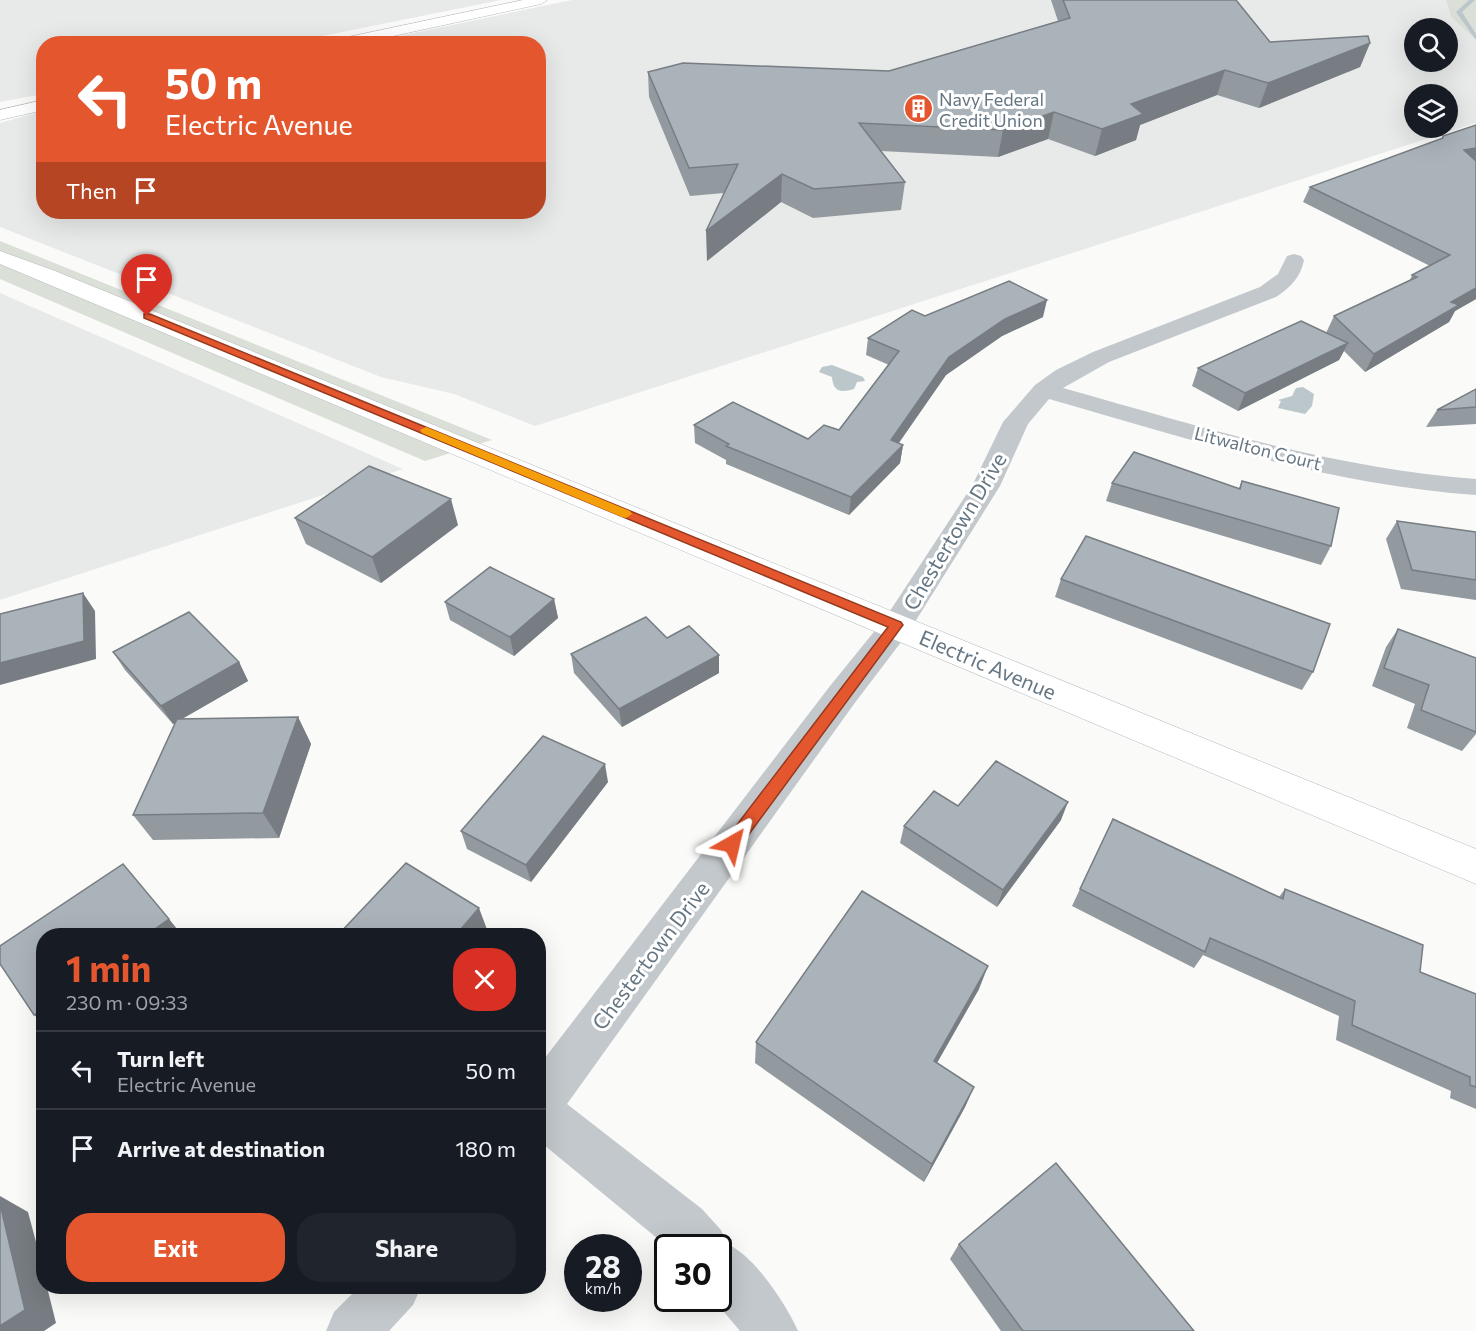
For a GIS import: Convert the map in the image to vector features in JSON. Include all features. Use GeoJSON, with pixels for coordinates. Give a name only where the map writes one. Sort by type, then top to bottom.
{"type":"FeatureCollection","features":[{"type":"Feature","properties":{"kind":"street"},"geometry":{"type":"LineString","coordinates":[[372,36],[541,0]]}},
{"type":"Feature","properties":{"kind":"street"},"geometry":{"type":"LineString","coordinates":[[0,116],[36,107]]}},
{"type":"Feature","properties":{"kind":"street","name":"Electric Avenue"},"geometry":{"type":"LineString","coordinates":[[0,257],[897,625],[1476,867]]}},
{"type":"Feature","properties":{"kind":"street","name":"Chestertown Drive"},"geometry":{"type":"LineString","coordinates":[[546,1094],[835,704],[897,625],[986,486],[1016,422],[1044,390],[1065,375],[1101,357],[1268,292],[1284,282],[1293,268],[1294,260]]}},
{"type":"Feature","properties":{"kind":"street","name":"Litwalton Court"},"geometry":{"type":"LineString","coordinates":[[1044,390],[1235,443],[1363,474],[1438,485],[1476,487]]}},
{"type":"Feature","properties":{"kind":"street"},"geometry":{"type":"LineString","coordinates":[[546,1116],[690,1234]]}},
{"type":"Feature","properties":{"kind":"street"},"geometry":{"type":"LineString","coordinates":[[732,1281],[753,1304],[771,1331]]}},
{"type":"Feature","properties":{"kind":"street"},"geometry":{"type":"LineString","coordinates":[[353,1331],[388,1294]]}},
{"type":"Feature","properties":{"kind":"shaded area"},"geometry":{"type":"Polygon","coordinates":[[[0,0],[501,0],[323,36],[36,36],[36,95],[0,102],[0,0]]]}},
{"type":"Feature","properties":{"kind":"shaded area"},"geometry":{"type":"Polygon","coordinates":[[[572,0],[1446,0],[1452,18],[1404,18],[1404,72],[1458,72],[1458,23],[1476,40],[1476,123],[1458,129],[1458,84],[1404,84],[1404,138],[1429,138],[535,426],[454,394],[381,377],[0,227],[0,123],[36,113],[36,219],[546,219],[546,36],[399,36],[572,0]]]}},
{"type":"Feature","properties":{"kind":"shaded area"},"geometry":{"type":"Polygon","coordinates":[[[1446,0],[1476,0],[1476,40],[1458,23],[1458,18],[1451,17],[1446,0]]]}},
{"type":"Feature","properties":{"kind":"shaded area"},"geometry":{"type":"Polygon","coordinates":[[[0,241],[492,440],[425,461],[0,279],[0,241]]]}},
{"type":"Feature","properties":{"kind":"shaded area"},"geometry":{"type":"Polygon","coordinates":[[[0,293],[403,469],[0,600],[0,293]]]}},
{"type":"Feature","properties":{"kind":"shaded area"},"geometry":{"type":"Polygon","coordinates":[[[832,365],[863,377],[865,381],[857,382],[854,389],[838,390],[834,386],[832,377],[819,372],[822,367],[832,365]]]}},
{"type":"Feature","properties":{"kind":"shaded area"},"geometry":{"type":"Polygon","coordinates":[[[1303,387],[1314,394],[1312,406],[1305,414],[1278,408],[1281,401],[1278,400],[1292,396],[1296,388],[1303,387]]]}},
{"type":"Feature","properties":{"kind":"building","name":"Navy Federal Credit Union"},"geometry":{"type":"Polygon","coordinates":[[[1063,0],[1236,0],[1270,42],[1368,36],[1370,43],[1268,83],[1225,70],[1131,104],[1143,114],[1102,129],[1054,112],[1003,130],[859,123],[905,182],[814,189],[782,174],[706,231],[738,164],[689,168],[648,72],[683,63],[889,71],[1070,18],[1063,0]]]}},
{"type":"Feature","properties":{"kind":"building"},"geometry":{"type":"Polygon","coordinates":[[[1476,125],[1476,148],[1464,150],[1476,161],[1476,288],[1451,302],[1459,305],[1374,354],[1334,316],[1417,277],[1412,275],[1450,255],[1310,187],[1443,138],[1458,138],[1458,131],[1476,125]]]}},
{"type":"Feature","properties":{"kind":"building"},"geometry":{"type":"Polygon","coordinates":[[[1009,281],[1047,300],[1005,319],[949,357],[891,440],[903,445],[851,497],[726,446],[729,444],[694,425],[733,402],[808,439],[824,425],[839,430],[899,351],[868,338],[912,310],[925,316],[1009,281]]]}},
{"type":"Feature","properties":{"kind":"building"},"geometry":{"type":"Polygon","coordinates":[[[1301,321],[1348,343],[1245,393],[1198,368],[1301,321]]]}},
{"type":"Feature","properties":{"kind":"building"},"geometry":{"type":"Polygon","coordinates":[[[1476,389],[1476,407],[1437,410],[1476,389]]]}},
{"type":"Feature","properties":{"kind":"building"},"geometry":{"type":"Polygon","coordinates":[[[1134,452],[1240,489],[1242,481],[1339,508],[1331,546],[1112,483],[1134,452]]]}},
{"type":"Feature","properties":{"kind":"building"},"geometry":{"type":"Polygon","coordinates":[[[369,466],[451,499],[372,557],[295,518],[369,466]]]}},
{"type":"Feature","properties":{"kind":"building"},"geometry":{"type":"Polygon","coordinates":[[[1397,521],[1476,532],[1476,580],[1412,570],[1397,521]]]}},
{"type":"Feature","properties":{"kind":"building"},"geometry":{"type":"Polygon","coordinates":[[[1086,536],[1330,624],[1313,672],[1061,579],[1086,536]]]}},
{"type":"Feature","properties":{"kind":"building"},"geometry":{"type":"Polygon","coordinates":[[[490,567],[554,599],[510,637],[445,602],[490,567]]]}},
{"type":"Feature","properties":{"kind":"building"},"geometry":{"type":"Polygon","coordinates":[[[83,593],[84,641],[0,663],[0,614],[83,593]]]}},
{"type":"Feature","properties":{"kind":"building"},"geometry":{"type":"Polygon","coordinates":[[[189,612],[239,662],[161,706],[113,652],[189,612]]]}},
{"type":"Feature","properties":{"kind":"building"},"geometry":{"type":"Polygon","coordinates":[[[646,617],[667,638],[689,626],[719,655],[619,709],[571,654],[646,617]]]}},
{"type":"Feature","properties":{"kind":"building"},"geometry":{"type":"Polygon","coordinates":[[[1398,629],[1476,658],[1476,732],[1421,710],[1429,685],[1384,668],[1398,629]]]}},
{"type":"Feature","properties":{"kind":"building"},"geometry":{"type":"Polygon","coordinates":[[[298,717],[263,813],[133,815],[177,719],[298,717]]]}},
{"type":"Feature","properties":{"kind":"building"},"geometry":{"type":"Polygon","coordinates":[[[543,736],[605,764],[526,865],[461,831],[543,736]]]}},
{"type":"Feature","properties":{"kind":"building"},"geometry":{"type":"Polygon","coordinates":[[[996,761],[1068,802],[1003,890],[904,826],[934,791],[958,806],[996,761]]]}},
{"type":"Feature","properties":{"kind":"building"},"geometry":{"type":"Polygon","coordinates":[[[1113,819],[1283,899],[1285,889],[1423,945],[1420,972],[1476,994],[1476,1087],[1470,1085],[1470,1077],[1352,1025],[1355,1001],[1210,938],[1205,952],[1080,889],[1113,819]]]}},
{"type":"Feature","properties":{"kind":"building"},"geometry":{"type":"Polygon","coordinates":[[[406,863],[479,908],[462,928],[345,928],[406,863]]]}},
{"type":"Feature","properties":{"kind":"building"},"geometry":{"type":"Polygon","coordinates":[[[123,864],[169,919],[156,928],[36,928],[36,1014],[34,1015],[0,964],[0,946],[123,864]]]}},
{"type":"Feature","properties":{"kind":"building"},"geometry":{"type":"Polygon","coordinates":[[[862,891],[988,966],[934,1061],[974,1087],[932,1164],[756,1042],[862,891]]]}},
{"type":"Feature","properties":{"kind":"building"},"geometry":{"type":"Polygon","coordinates":[[[1056,1163],[1194,1331],[1023,1331],[959,1244],[1056,1163]]]}},
{"type":"Feature","properties":{"kind":"building"},"geometry":{"type":"Polygon","coordinates":[[[0,1204],[25,1310],[0,1326],[0,1204]]]}},
{"type":"Feature","properties":{"kind":"waterway"},"geometry":{"type":"LineString","coordinates":[[1472,0],[1459,12],[1476,38]]}},
{"type":"Feature","properties":{"kind":"slow traffic"},"geometry":{"type":"LineString","coordinates":[[426,430],[626,514]]}},
{"type":"Feature","properties":{"kind":"place","name":"Navy Federal Credit Union"},"geometry":{"type":"Point","coordinates":[918,109]}},
{"type":"Feature","properties":{"kind":"route"},"geometry":{"type":"LineString","coordinates":[[147,316],[897,625],[732,844]]}}]}
